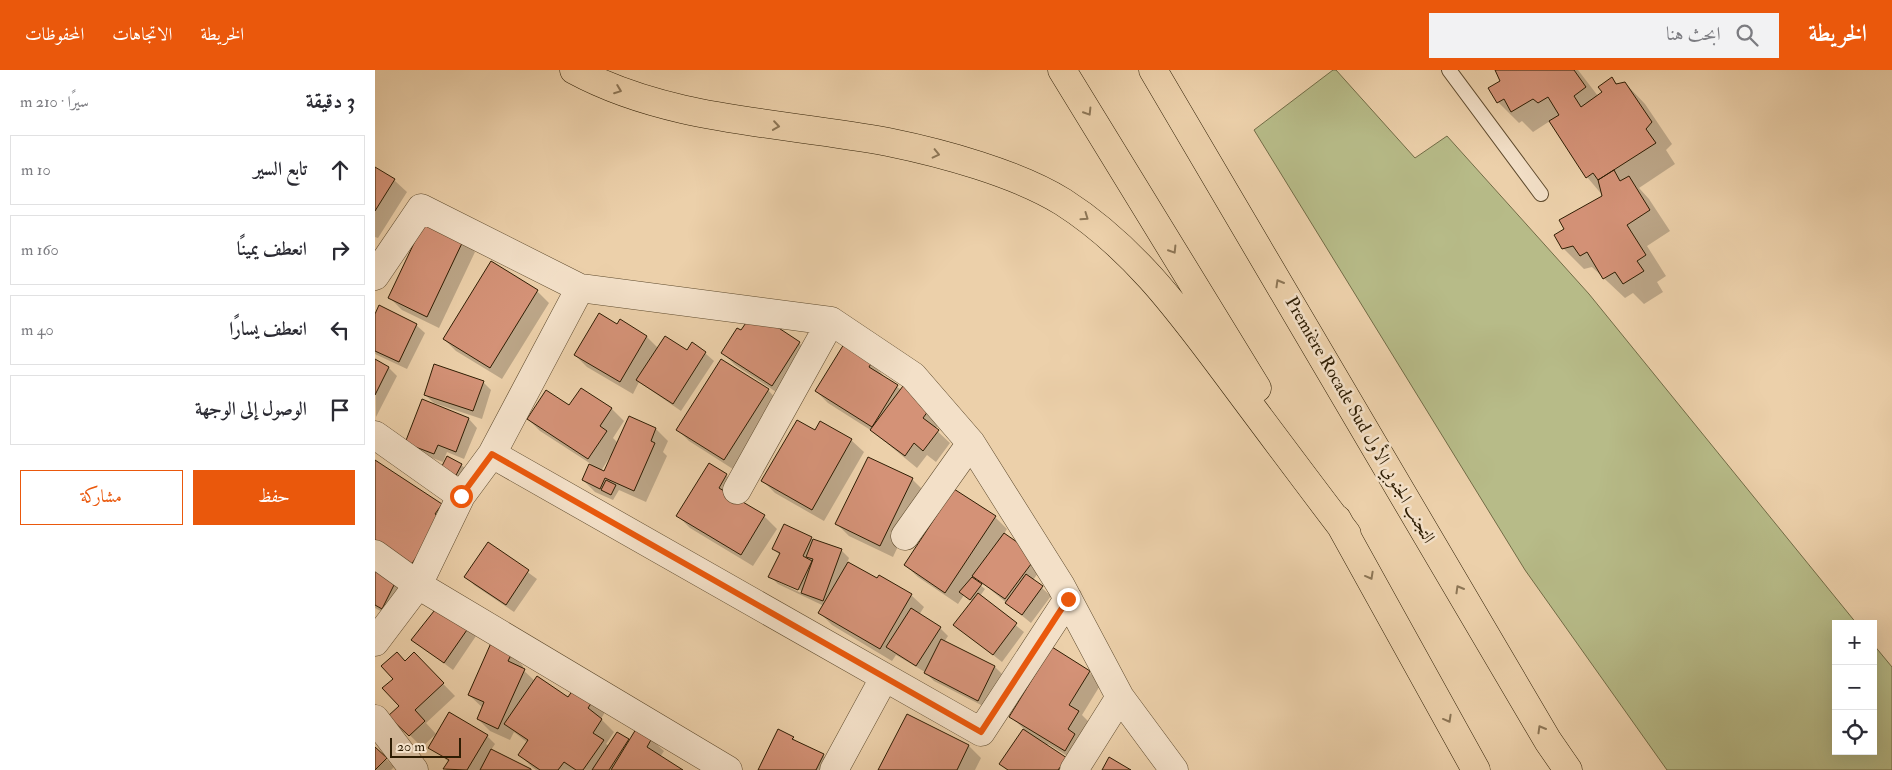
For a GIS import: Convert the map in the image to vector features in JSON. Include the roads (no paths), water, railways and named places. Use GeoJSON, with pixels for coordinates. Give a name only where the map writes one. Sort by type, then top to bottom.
{"type":"FeatureCollection","features":[{"type":"Feature","properties":{"kind":"highway"},"geometry":{"type":"LineString","coordinates":[[574,70],[596,82],[627,94],[711,116],[887,142],[955,158],[1009,177],[1061,201],[1105,231],[1151,276],[1196,332],[1347,534]]}},
{"type":"Feature","properties":{"kind":"highway"},"geometry":{"type":"LineString","coordinates":[[1062,70],[1347,534],[1476,770]]}},
{"type":"Feature","properties":{"kind":"highway","name":"Première Rocade Sud التجنب الجنوبي الأول"},"geometry":{"type":"LineString","coordinates":[[1153,70],[1547,741],[1568,770]]}},
{"type":"Feature","properties":{"kind":"highway"},"geometry":{"type":"LineString","coordinates":[[1168,70],[1185,122]]}},
{"type":"Feature","properties":{"kind":"street"},"geometry":{"type":"LineString","coordinates":[[375,276],[421,208],[580,288],[831,321],[913,376],[971,443],[1068,599],[1119,697],[1174,770]]}},
{"type":"Feature","properties":{"kind":"street"},"geometry":{"type":"LineString","coordinates":[[375,642],[418,585],[461,496],[492,454],[580,288]]}},
{"type":"Feature","properties":{"kind":"street"},"geometry":{"type":"LineString","coordinates":[[737,490],[831,321]]}},
{"type":"Feature","properties":{"kind":"street"},"geometry":{"type":"LineString","coordinates":[[375,435],[461,496]]}},
{"type":"Feature","properties":{"kind":"street"},"geometry":{"type":"LineString","coordinates":[[905,536],[971,443]]}},
{"type":"Feature","properties":{"kind":"street"},"geometry":{"type":"LineString","coordinates":[[492,454],[981,732],[1068,599]]}},
{"type":"Feature","properties":{"kind":"street"},"geometry":{"type":"LineString","coordinates":[[375,554],[418,585],[729,770]]}},
{"type":"Feature","properties":{"kind":"street"},"geometry":{"type":"LineString","coordinates":[[834,770],[885,678]]}},
{"type":"Feature","properties":{"kind":"street"},"geometry":{"type":"LineString","coordinates":[[1074,770],[1119,697]]}},
{"type":"Feature","properties":{"kind":"street"},"geometry":{"type":"LineString","coordinates":[[375,719],[415,770]]}},
{"type":"Feature","properties":{"kind":"lane"},"geometry":{"type":"LineString","coordinates":[[1449,70],[1541,194]]}}]}
